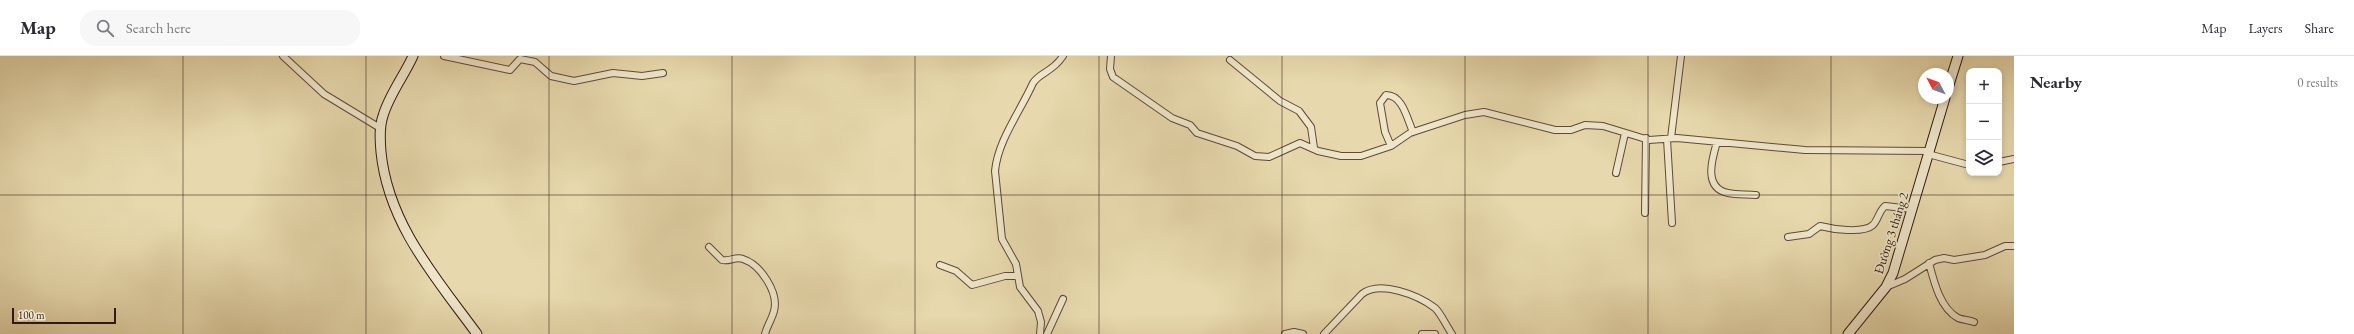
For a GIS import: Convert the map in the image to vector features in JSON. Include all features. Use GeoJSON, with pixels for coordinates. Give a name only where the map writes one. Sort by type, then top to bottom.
{"type":"FeatureCollection","features":[{"type":"Feature","properties":{"kind":"main road"},"geometry":{"type":"LineString","coordinates":[[413,56],[385,109],[380,128],[383,170],[398,214],[416,251],[477,334]]}},
{"type":"Feature","properties":{"kind":"main road"},"geometry":{"type":"LineString","coordinates":[[1954,69],[1958,56]]}},
{"type":"Feature","properties":{"kind":"main road"},"geometry":{"type":"LineString","coordinates":[[1928,156],[1943,104]]}},
{"type":"Feature","properties":{"kind":"main road","name":"Đường 3 tháng 2"},"geometry":{"type":"LineString","coordinates":[[1848,334],[1886,287],[1928,156]]}},
{"type":"Feature","properties":{"kind":"street"},"geometry":{"type":"LineString","coordinates":[[283,56],[324,94],[380,128]]}},
{"type":"Feature","properties":{"kind":"street"},"geometry":{"type":"LineString","coordinates":[[444,56],[510,70],[518,59],[526,60],[535,62],[551,76],[574,81],[613,73],[642,76],[663,73]]}},
{"type":"Feature","properties":{"kind":"street"},"geometry":{"type":"LineString","coordinates":[[1040,334],[1041,322],[1038,311],[1020,287],[1016,264],[1003,241],[995,171],[996,160],[1033,83],[1036,78],[1050,71],[1063,56]]}},
{"type":"Feature","properties":{"kind":"street"},"geometry":{"type":"LineString","coordinates":[[1111,56],[1110,69],[1113,77],[1172,118],[1190,125],[1197,133],[1237,146],[1256,156],[1269,156],[1300,143],[1341,156],[1361,156],[1391,146],[1413,132],[1465,115],[1484,112],[1555,130],[1571,130],[1585,125],[1603,126],[1646,138],[1717,142],[1805,150],[1928,156],[1966,164]]}},
{"type":"Feature","properties":{"kind":"street"},"geometry":{"type":"LineString","coordinates":[[1672,223],[1669,139],[1681,56]]}},
{"type":"Feature","properties":{"kind":"street"},"geometry":{"type":"LineString","coordinates":[[1230,60],[1280,101],[1299,111],[1311,127],[1314,148]]}},
{"type":"Feature","properties":{"kind":"street"},"geometry":{"type":"LineString","coordinates":[[1391,146],[1385,132],[1380,103],[1386,95],[1392,95],[1401,102],[1413,132]]}},
{"type":"Feature","properties":{"kind":"street"},"geometry":{"type":"LineString","coordinates":[[1616,173],[1625,133]]}},
{"type":"Feature","properties":{"kind":"street"},"geometry":{"type":"LineString","coordinates":[[1645,213],[1646,138]]}},
{"type":"Feature","properties":{"kind":"street"},"geometry":{"type":"LineString","coordinates":[[1717,142],[1711,163],[1711,177],[1713,182],[1727,193],[1756,195]]}},
{"type":"Feature","properties":{"kind":"street"},"geometry":{"type":"LineString","coordinates":[[2002,162],[2014,160]]}},
{"type":"Feature","properties":{"kind":"street"},"geometry":{"type":"LineString","coordinates":[[1788,238],[1809,234],[1820,226],[1845,231],[1868,227],[1873,224],[1885,206],[1912,209]]}},
{"type":"Feature","properties":{"kind":"street"},"geometry":{"type":"LineString","coordinates":[[1886,287],[1905,279],[1929,263],[1944,258],[1954,260],[1985,255],[2005,246],[2014,246]]}},
{"type":"Feature","properties":{"kind":"street"},"geometry":{"type":"LineString","coordinates":[[709,247],[722,260],[739,258],[748,261],[756,267],[766,281],[773,292],[774,307],[765,334]]}},
{"type":"Feature","properties":{"kind":"street"},"geometry":{"type":"LineString","coordinates":[[1929,263],[1933,279],[1945,306],[1960,318],[1974,322]]}},
{"type":"Feature","properties":{"kind":"street"},"geometry":{"type":"LineString","coordinates":[[940,266],[956,271],[972,285],[1005,276],[1017,276]]}},
{"type":"Feature","properties":{"kind":"street"},"geometry":{"type":"LineString","coordinates":[[1324,334],[1362,294],[1368,289],[1375,288],[1408,295],[1435,308],[1452,334]]}},
{"type":"Feature","properties":{"kind":"street"},"geometry":{"type":"LineString","coordinates":[[1046,334],[1063,300]]}},
{"type":"Feature","properties":{"kind":"street"},"geometry":{"type":"LineString","coordinates":[[1285,334],[1294,332],[1303,334]]}},
{"type":"Feature","properties":{"kind":"street"},"geometry":{"type":"LineString","coordinates":[[1422,334],[1434,334]]}}]}
